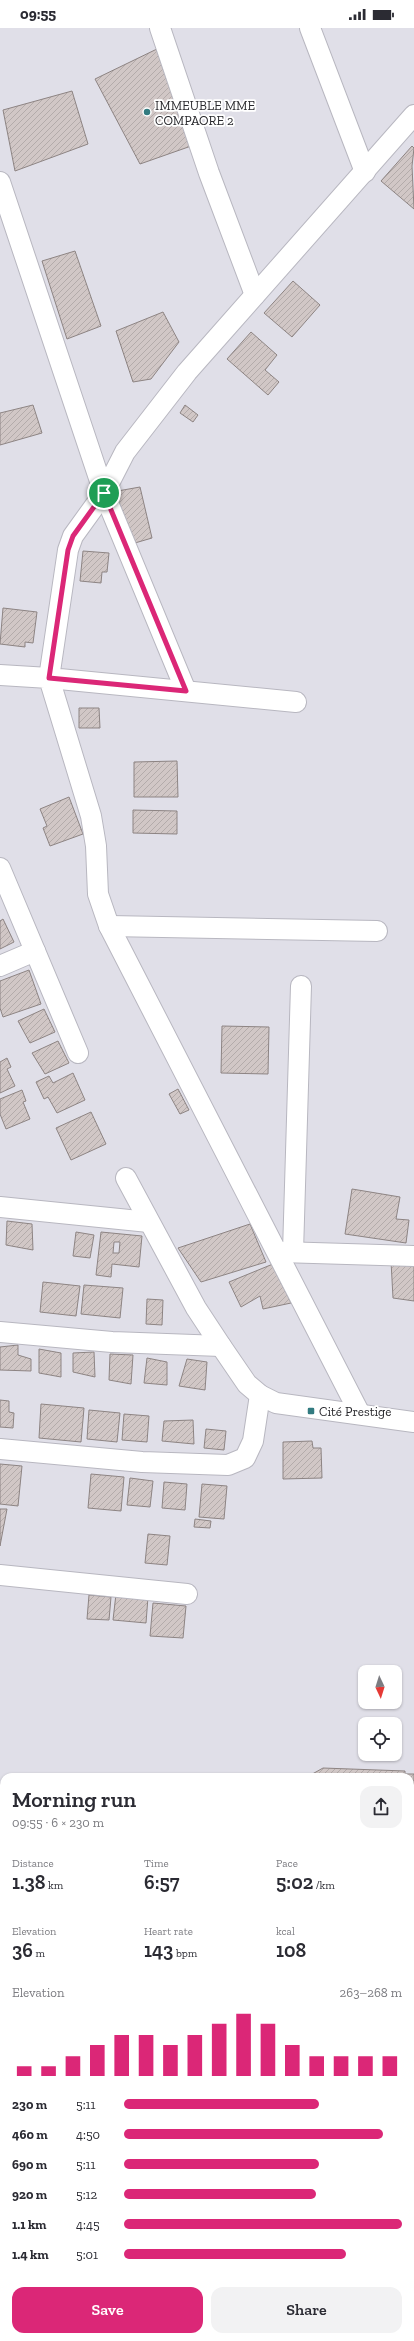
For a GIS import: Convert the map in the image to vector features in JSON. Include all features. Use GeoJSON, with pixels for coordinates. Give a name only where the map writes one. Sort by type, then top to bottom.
{"type":"FeatureCollection","features":[{"type":"Feature","properties":{"kind":"street"},"geometry":{"type":"LineString","coordinates":[[160,28],[209,173],[255,295]]}},
{"type":"Feature","properties":{"kind":"street"},"geometry":{"type":"LineString","coordinates":[[310,28],[365,172]]}},
{"type":"Feature","properties":{"kind":"street"},"geometry":{"type":"LineString","coordinates":[[360,1414],[284,1252],[109,926],[98,894],[96,846],[91,816],[49,678],[68,550],[73,536],[104,493],[125,452],[187,372],[414,115]]}},
{"type":"Feature","properties":{"kind":"street"},"geometry":{"type":"LineString","coordinates":[[0,182],[104,493],[186,691]]}},
{"type":"Feature","properties":{"kind":"street"},"geometry":{"type":"LineString","coordinates":[[0,675],[49,678],[296,702]]}},
{"type":"Feature","properties":{"kind":"street"},"geometry":{"type":"LineString","coordinates":[[0,868],[78,1053]]}},
{"type":"Feature","properties":{"kind":"street"},"geometry":{"type":"LineString","coordinates":[[109,926],[377,931]]}},
{"type":"Feature","properties":{"kind":"street"},"geometry":{"type":"LineString","coordinates":[[0,966],[35,950]]}},
{"type":"Feature","properties":{"kind":"street"},"geometry":{"type":"LineString","coordinates":[[284,1252],[301,986]]}},
{"type":"Feature","properties":{"kind":"street"},"geometry":{"type":"LineString","coordinates":[[126,1178],[196,1308],[247,1384],[260,1395],[276,1403],[414,1422]]}},
{"type":"Feature","properties":{"kind":"street"},"geometry":{"type":"LineString","coordinates":[[0,1208],[149,1222]]}},
{"type":"Feature","properties":{"kind":"street"},"geometry":{"type":"LineString","coordinates":[[284,1252],[414,1256]]}},
{"type":"Feature","properties":{"kind":"street"},"geometry":{"type":"LineString","coordinates":[[0,1332],[112,1342],[221,1346]]}},
{"type":"Feature","properties":{"kind":"street"},"geometry":{"type":"LineString","coordinates":[[0,1449],[142,1462],[228,1465],[244,1458],[254,1441],[260,1395]]}},
{"type":"Feature","properties":{"kind":"street"},"geometry":{"type":"LineString","coordinates":[[0,1574],[187,1594]]}},
{"type":"Feature","properties":{"kind":"building","name":"IMMEUBLE MME COMPAORE 2"},"geometry":{"type":"Polygon","coordinates":[[[159,48],[194,145],[140,164],[95,79],[159,48]]]}},
{"type":"Feature","properties":{"kind":"building"},"geometry":{"type":"Polygon","coordinates":[[[72,91],[88,144],[15,171],[3,110],[72,91]]]}},
{"type":"Feature","properties":{"kind":"building"},"geometry":{"type":"Polygon","coordinates":[[[412,146],[414,148],[412,166],[414,209],[381,181],[412,146]]]}},
{"type":"Feature","properties":{"kind":"building"},"geometry":{"type":"Polygon","coordinates":[[[75,251],[101,326],[67,339],[42,261],[75,251]]]}},
{"type":"Feature","properties":{"kind":"building"},"geometry":{"type":"Polygon","coordinates":[[[293,281],[320,305],[292,337],[264,313],[293,281]]]}},
{"type":"Feature","properties":{"kind":"building"},"geometry":{"type":"Polygon","coordinates":[[[163,312],[179,342],[151,379],[133,382],[116,331],[163,312]]]}},
{"type":"Feature","properties":{"kind":"building"},"geometry":{"type":"Polygon","coordinates":[[[251,332],[277,355],[265,370],[279,382],[268,395],[227,359],[251,332]]]}},
{"type":"Feature","properties":{"kind":"building"},"geometry":{"type":"Polygon","coordinates":[[[33,405],[42,433],[0,445],[0,413],[33,405]]]}},
{"type":"Feature","properties":{"kind":"building"},"geometry":{"type":"Polygon","coordinates":[[[185,405],[198,415],[193,422],[180,413],[185,405]]]}},
{"type":"Feature","properties":{"kind":"building"},"geometry":{"type":"Polygon","coordinates":[[[140,487],[152,538],[128,545],[112,492],[140,487]]]}},
{"type":"Feature","properties":{"kind":"building"},"geometry":{"type":"Polygon","coordinates":[[[83,551],[109,553],[107,572],[102,572],[101,583],[80,581],[83,551]]]}},
{"type":"Feature","properties":{"kind":"building"},"geometry":{"type":"Polygon","coordinates":[[[3,608],[37,612],[33,643],[25,642],[25,647],[0,644],[3,608]]]}},
{"type":"Feature","properties":{"kind":"building"},"geometry":{"type":"Polygon","coordinates":[[[79,708],[99,708],[100,728],[79,728],[79,708]]]}},
{"type":"Feature","properties":{"kind":"building"},"geometry":{"type":"Polygon","coordinates":[[[177,761],[178,797],[134,797],[134,762],[177,761]]]}},
{"type":"Feature","properties":{"kind":"building"},"geometry":{"type":"Polygon","coordinates":[[[69,797],[83,834],[50,846],[43,828],[47,826],[40,809],[69,797]]]}},
{"type":"Feature","properties":{"kind":"building"},"geometry":{"type":"Polygon","coordinates":[[[133,810],[177,811],[177,834],[133,833],[133,810]]]}},
{"type":"Feature","properties":{"kind":"building"},"geometry":{"type":"Polygon","coordinates":[[[3,919],[14,942],[0,949],[0,921],[3,919]]]}},
{"type":"Feature","properties":{"kind":"building"},"geometry":{"type":"Polygon","coordinates":[[[29,970],[41,1004],[3,1017],[0,1008],[0,981],[29,970]]]}},
{"type":"Feature","properties":{"kind":"building"},"geometry":{"type":"Polygon","coordinates":[[[44,1009],[55,1032],[30,1043],[18,1021],[44,1009]]]}},
{"type":"Feature","properties":{"kind":"building"},"geometry":{"type":"Polygon","coordinates":[[[222,1026],[269,1027],[268,1074],[221,1073],[222,1026]]]}},
{"type":"Feature","properties":{"kind":"building"},"geometry":{"type":"Polygon","coordinates":[[[58,1041],[69,1063],[45,1074],[32,1053],[58,1041]]]}},
{"type":"Feature","properties":{"kind":"building"},"geometry":{"type":"Polygon","coordinates":[[[7,1058],[11,1067],[7,1069],[15,1086],[0,1093],[0,1062],[7,1058]]]}},
{"type":"Feature","properties":{"kind":"building"},"geometry":{"type":"Polygon","coordinates":[[[73,1073],[85,1100],[57,1113],[48,1097],[44,1099],[36,1082],[49,1076],[53,1083],[73,1073]]]}},
{"type":"Feature","properties":{"kind":"building"},"geometry":{"type":"Polygon","coordinates":[[[178,1089],[189,1110],[180,1114],[169,1094],[178,1089]]]}},
{"type":"Feature","properties":{"kind":"building"},"geometry":{"type":"Polygon","coordinates":[[[22,1090],[26,1101],[23,1102],[30,1119],[6,1129],[0,1114],[0,1099],[22,1090]]]}},
{"type":"Feature","properties":{"kind":"building"},"geometry":{"type":"Polygon","coordinates":[[[91,1112],[106,1144],[71,1160],[56,1128],[91,1112]]]}},
{"type":"Feature","properties":{"kind":"building"},"geometry":{"type":"Polygon","coordinates":[[[352,1189],[400,1197],[396,1219],[409,1220],[406,1243],[345,1234],[352,1189]]]}},
{"type":"Feature","properties":{"kind":"building"},"geometry":{"type":"Polygon","coordinates":[[[7,1221],[32,1224],[33,1250],[6,1245],[7,1221]]]}},
{"type":"Feature","properties":{"kind":"building"},"geometry":{"type":"Polygon","coordinates":[[[250,1224],[266,1262],[201,1282],[178,1248],[250,1224]]]}},
{"type":"Feature","properties":{"kind":"building"},"geometry":{"type":"Polygon","coordinates":[[[76,1232],[94,1235],[90,1258],[73,1256],[76,1232]]]}},
{"type":"Feature","properties":{"kind":"building"},"geometry":{"type":"Polygon","coordinates":[[[101,1232],[142,1236],[139,1267],[112,1264],[111,1277],[96,1275],[101,1232]],[[114,1242],[113,1253],[119,1253],[120,1242],[114,1242]]]}},
{"type":"Feature","properties":{"kind":"building"},"geometry":{"type":"Polygon","coordinates":[[[391,1261],[414,1262],[414,1301],[393,1298],[391,1261]]]}},
{"type":"Feature","properties":{"kind":"building"},"geometry":{"type":"Polygon","coordinates":[[[273,1264],[291,1303],[263,1309],[260,1296],[241,1307],[229,1282],[273,1264]]]}},
{"type":"Feature","properties":{"kind":"building"},"geometry":{"type":"Polygon","coordinates":[[[43,1282],[80,1286],[76,1316],[40,1312],[43,1282]]]}},
{"type":"Feature","properties":{"kind":"building"},"geometry":{"type":"Polygon","coordinates":[[[84,1285],[123,1288],[120,1318],[81,1314],[84,1285]]]}},
{"type":"Feature","properties":{"kind":"building"},"geometry":{"type":"Polygon","coordinates":[[[147,1299],[163,1300],[162,1325],[146,1324],[147,1299]]]}},
{"type":"Feature","properties":{"kind":"building"},"geometry":{"type":"Polygon","coordinates":[[[18,1345],[18,1355],[31,1359],[31,1371],[0,1370],[0,1347],[18,1345]]]}},
{"type":"Feature","properties":{"kind":"building"},"geometry":{"type":"Polygon","coordinates":[[[39,1349],[61,1353],[61,1377],[39,1373],[39,1349]]]}},
{"type":"Feature","properties":{"kind":"building"},"geometry":{"type":"Polygon","coordinates":[[[94,1352],[95,1377],[73,1372],[73,1353],[94,1352]]]}},
{"type":"Feature","properties":{"kind":"building"},"geometry":{"type":"Polygon","coordinates":[[[110,1354],[133,1355],[131,1384],[109,1380],[110,1354]]]}},
{"type":"Feature","properties":{"kind":"building"},"geometry":{"type":"Polygon","coordinates":[[[147,1358],[167,1362],[167,1385],[144,1383],[147,1358]]]}},
{"type":"Feature","properties":{"kind":"building"},"geometry":{"type":"Polygon","coordinates":[[[187,1359],[207,1362],[205,1390],[179,1386],[187,1359]]]}},
{"type":"Feature","properties":{"kind":"building"},"geometry":{"type":"Polygon","coordinates":[[[0,1400],[9,1401],[9,1412],[14,1413],[13,1428],[0,1427],[0,1400]]]}},
{"type":"Feature","properties":{"kind":"building"},"geometry":{"type":"Polygon","coordinates":[[[41,1404],[84,1408],[81,1442],[39,1438],[41,1404]]]}},
{"type":"Feature","properties":{"kind":"building"},"geometry":{"type":"Polygon","coordinates":[[[89,1410],[120,1413],[117,1442],[87,1439],[89,1410]]]}},
{"type":"Feature","properties":{"kind":"building"},"geometry":{"type":"Polygon","coordinates":[[[124,1414],[149,1416],[147,1442],[122,1440],[124,1414]]]}},
{"type":"Feature","properties":{"kind":"building"},"geometry":{"type":"Polygon","coordinates":[[[193,1420],[194,1444],[162,1441],[164,1421],[193,1420]]]}},
{"type":"Feature","properties":{"kind":"building"},"geometry":{"type":"Polygon","coordinates":[[[206,1429],[226,1431],[224,1450],[204,1448],[206,1429]]]}},
{"type":"Feature","properties":{"kind":"building"},"geometry":{"type":"Polygon","coordinates":[[[312,1441],[313,1448],[321,1448],[322,1478],[283,1479],[283,1442],[312,1441]]]}},
{"type":"Feature","properties":{"kind":"building"},"geometry":{"type":"Polygon","coordinates":[[[0,1464],[22,1466],[18,1506],[0,1504],[0,1464]]]}},
{"type":"Feature","properties":{"kind":"building"},"geometry":{"type":"Polygon","coordinates":[[[91,1474],[124,1477],[121,1511],[88,1508],[91,1474]]]}},
{"type":"Feature","properties":{"kind":"building"},"geometry":{"type":"Polygon","coordinates":[[[130,1478],[153,1481],[150,1507],[127,1505],[130,1478]]]}},
{"type":"Feature","properties":{"kind":"building"},"geometry":{"type":"Polygon","coordinates":[[[164,1482],[187,1484],[185,1510],[162,1508],[164,1482]]]}},
{"type":"Feature","properties":{"kind":"building"},"geometry":{"type":"Polygon","coordinates":[[[202,1484],[227,1486],[224,1519],[199,1517],[202,1484]]]}},
{"type":"Feature","properties":{"kind":"building"},"geometry":{"type":"Polygon","coordinates":[[[0,1509],[7,1509],[0,1546],[0,1509]]]}},
{"type":"Feature","properties":{"kind":"building"},"geometry":{"type":"Polygon","coordinates":[[[195,1519],[211,1521],[210,1528],[194,1527],[195,1519]]]}},
{"type":"Feature","properties":{"kind":"building"},"geometry":{"type":"Polygon","coordinates":[[[148,1534],[170,1536],[167,1565],[145,1563],[148,1534]]]}},
{"type":"Feature","properties":{"kind":"building"},"geometry":{"type":"Polygon","coordinates":[[[116,1594],[148,1597],[146,1623],[113,1620],[116,1594]]]}},
{"type":"Feature","properties":{"kind":"building"},"geometry":{"type":"Polygon","coordinates":[[[89,1595],[111,1597],[109,1620],[87,1619],[89,1595]]]}},
{"type":"Feature","properties":{"kind":"building"},"geometry":{"type":"Polygon","coordinates":[[[153,1603],[186,1606],[183,1638],[150,1636],[153,1603]]]}},
{"type":"Feature","properties":{"kind":"building"},"geometry":{"type":"Polygon","coordinates":[[[323,1768],[405,1771],[405,1773],[314,1773],[323,1768]]]}},
{"type":"Feature","properties":{"kind":"place","name":"IMMEUBLE MME COMPAORE 2"},"geometry":{"type":"Point","coordinates":[147,112]}},
{"type":"Feature","properties":{"kind":"place","name":"Cité Prestige"},"geometry":{"type":"Point","coordinates":[311,1411]}},
{"type":"Feature","properties":{"kind":"route"},"geometry":{"type":"LineString","coordinates":[[104,493],[186,691],[49,678],[68,550],[73,536],[104,493]]}}]}
